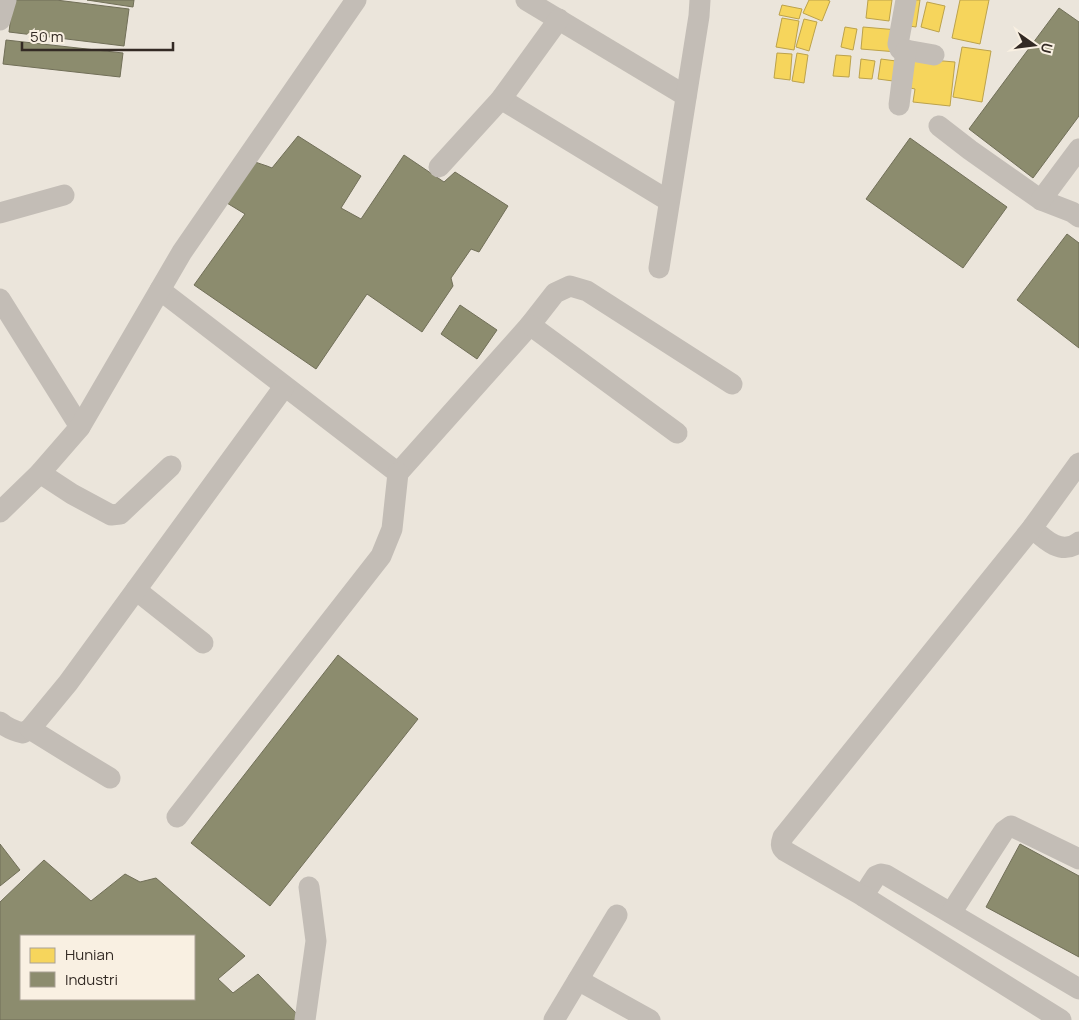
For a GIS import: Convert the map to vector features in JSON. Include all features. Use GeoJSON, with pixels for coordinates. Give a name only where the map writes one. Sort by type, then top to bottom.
{"type":"FeatureCollection","features":[{"type":"Feature","properties":{"kind":"street"},"geometry":{"type":"LineString","coordinates":[[0,20],[6,0]]}},
{"type":"Feature","properties":{"kind":"street"},"geometry":{"type":"LineString","coordinates":[[0,512],[40,473],[80,426],[182,252],[356,0]]}},
{"type":"Feature","properties":{"kind":"street"},"geometry":{"type":"LineString","coordinates":[[526,0],[686,96]]}},
{"type":"Feature","properties":{"kind":"street"},"geometry":{"type":"LineString","coordinates":[[658,268],[700,0]]}},
{"type":"Feature","properties":{"kind":"street"},"geometry":{"type":"LineString","coordinates":[[906,0],[898,44],[900,48],[934,55]]}},
{"type":"Feature","properties":{"kind":"street"},"geometry":{"type":"LineString","coordinates":[[438,167],[501,99],[559,19]]}},
{"type":"Feature","properties":{"kind":"street"},"geometry":{"type":"LineString","coordinates":[[900,105],[906,50]]}},
{"type":"Feature","properties":{"kind":"street"},"geometry":{"type":"LineString","coordinates":[[501,99],[669,201]]}},
{"type":"Feature","properties":{"kind":"street"},"geometry":{"type":"LineString","coordinates":[[939,126],[1041,200],[1072,212],[1079,217]]}},
{"type":"Feature","properties":{"kind":"street"},"geometry":{"type":"LineString","coordinates":[[1041,200],[1079,149]]}},
{"type":"Feature","properties":{"kind":"street"},"geometry":{"type":"LineString","coordinates":[[0,213],[64,195]]}},
{"type":"Feature","properties":{"kind":"street"},"geometry":{"type":"LineString","coordinates":[[177,817],[381,556],[392,529],[398,473],[530,325],[555,293],[570,286],[587,291],[732,384]]}},
{"type":"Feature","properties":{"kind":"street"},"geometry":{"type":"LineString","coordinates":[[160,290],[398,473]]}},
{"type":"Feature","properties":{"kind":"street"},"geometry":{"type":"LineString","coordinates":[[0,299],[80,426]]}},
{"type":"Feature","properties":{"kind":"street"},"geometry":{"type":"LineString","coordinates":[[530,325],[678,433]]}},
{"type":"Feature","properties":{"kind":"street"},"geometry":{"type":"LineString","coordinates":[[0,722],[14,731],[24,733],[30,729],[68,684],[284,387]]}},
{"type":"Feature","properties":{"kind":"street"},"geometry":{"type":"LineString","coordinates":[[1061,1020],[863,896],[784,851],[781,848],[781,843],[782,837],[1032,528],[1079,463]]}},
{"type":"Feature","properties":{"kind":"street"},"geometry":{"type":"LineString","coordinates":[[40,473],[72,494],[111,515],[120,514],[171,466]]}},
{"type":"Feature","properties":{"kind":"street"},"geometry":{"type":"LineString","coordinates":[[1032,528],[1049,543],[1067,548],[1079,542]]}},
{"type":"Feature","properties":{"kind":"street"},"geometry":{"type":"LineString","coordinates":[[136,590],[203,644]]}},
{"type":"Feature","properties":{"kind":"street"},"geometry":{"type":"LineString","coordinates":[[30,729],[110,778]]}},
{"type":"Feature","properties":{"kind":"street"},"geometry":{"type":"LineString","coordinates":[[951,913],[1004,831],[1011,826],[1079,859]]}},
{"type":"Feature","properties":{"kind":"street"},"geometry":{"type":"LineString","coordinates":[[863,896],[876,876],[880,874],[886,875],[1079,989]]}},
{"type":"Feature","properties":{"kind":"street"},"geometry":{"type":"LineString","coordinates":[[306,1020],[316,941],[310,887]]}},
{"type":"Feature","properties":{"kind":"street"},"geometry":{"type":"LineString","coordinates":[[554,1020],[617,915]]}},
{"type":"Feature","properties":{"kind":"street"},"geometry":{"type":"LineString","coordinates":[[578,980],[650,1020]]}},
{"type":"Feature","properties":{"kind":"building: Hunian"},"geometry":{"type":"Polygon","coordinates":[[[809,0],[830,1],[822,21],[803,13],[809,0]]]}},
{"type":"Feature","properties":{"kind":"building: Hunian"},"geometry":{"type":"Polygon","coordinates":[[[868,0],[892,0],[889,21],[866,18],[868,0]]]}},
{"type":"Feature","properties":{"kind":"building: Hunian"},"geometry":{"type":"Polygon","coordinates":[[[907,0],[920,0],[916,27],[902,25],[907,0]]]}},
{"type":"Feature","properties":{"kind":"building: Hunian"},"geometry":{"type":"Polygon","coordinates":[[[960,0],[989,0],[980,44],[952,38],[960,0]]]}},
{"type":"Feature","properties":{"kind":"building: Hunian"},"geometry":{"type":"Polygon","coordinates":[[[927,2],[945,6],[939,32],[921,27],[927,2]]]}},
{"type":"Feature","properties":{"kind":"building: Hunian"},"geometry":{"type":"Polygon","coordinates":[[[782,5],[802,9],[799,19],[779,15],[782,5]]]}},
{"type":"Feature","properties":{"kind":"building: Hunian"},"geometry":{"type":"Polygon","coordinates":[[[782,18],[799,21],[794,50],[776,47],[782,18]]]}},
{"type":"Feature","properties":{"kind":"building: Hunian"},"geometry":{"type":"Polygon","coordinates":[[[804,19],[817,22],[809,51],[796,47],[804,19]]]}},
{"type":"Feature","properties":{"kind":"building: Hunian"},"geometry":{"type":"Polygon","coordinates":[[[845,27],[857,29],[853,50],[841,47],[845,27]]]}},
{"type":"Feature","properties":{"kind":"building: Hunian"},"geometry":{"type":"Polygon","coordinates":[[[863,27],[898,30],[897,52],[861,49],[863,27]]]}},
{"type":"Feature","properties":{"kind":"building: Hunian"},"geometry":{"type":"Polygon","coordinates":[[[962,47],[991,51],[982,102],[953,97],[962,47]]]}},
{"type":"Feature","properties":{"kind":"building: Hunian"},"geometry":{"type":"Polygon","coordinates":[[[777,53],[792,54],[790,80],[774,78],[777,53]]]}},
{"type":"Feature","properties":{"kind":"building: Hunian"},"geometry":{"type":"Polygon","coordinates":[[[797,53],[808,55],[804,83],[792,81],[797,53]]]}},
{"type":"Feature","properties":{"kind":"building: Hunian"},"geometry":{"type":"Polygon","coordinates":[[[836,55],[851,56],[849,77],[833,76],[836,55]]]}},
{"type":"Feature","properties":{"kind":"building: Hunian"},"geometry":{"type":"Polygon","coordinates":[[[908,58],[955,62],[950,106],[913,102],[915,89],[906,87],[908,58]]]}},
{"type":"Feature","properties":{"kind":"building: Hunian"},"geometry":{"type":"Polygon","coordinates":[[[861,59],[875,61],[872,79],[859,78],[861,59]]]}},
{"type":"Feature","properties":{"kind":"building: Hunian"},"geometry":{"type":"Polygon","coordinates":[[[881,59],[896,61],[893,81],[878,79],[881,59]]]}},
{"type":"Feature","properties":{"kind":"building: Industri"},"geometry":{"type":"Polygon","coordinates":[[[13,0],[56,0],[129,9],[124,46],[9,32],[13,0]]]}},
{"type":"Feature","properties":{"kind":"building: Industri"},"geometry":{"type":"Polygon","coordinates":[[[87,0],[134,0],[133,7],[87,0]]]}},
{"type":"Feature","properties":{"kind":"building: Industri"},"geometry":{"type":"Polygon","coordinates":[[[1059,8],[1079,22],[1079,116],[1033,178],[969,129],[1059,8]]]}},
{"type":"Feature","properties":{"kind":"building: Industri"},"geometry":{"type":"Polygon","coordinates":[[[6,40],[123,53],[120,77],[3,64],[6,40]]]}},
{"type":"Feature","properties":{"kind":"building: Industri"},"geometry":{"type":"Polygon","coordinates":[[[298,136],[361,176],[341,208],[361,219],[404,155],[444,182],[455,172],[508,206],[479,252],[471,249],[451,278],[453,286],[422,332],[367,294],[316,369],[194,285],[245,214],[222,200],[252,161],[272,168],[298,136]]]}},
{"type":"Feature","properties":{"kind":"building: Industri"},"geometry":{"type":"Polygon","coordinates":[[[910,138],[1007,207],[963,268],[866,199],[910,138]]]}},
{"type":"Feature","properties":{"kind":"building: Industri"},"geometry":{"type":"Polygon","coordinates":[[[1067,234],[1079,243],[1079,348],[1017,300],[1067,234]]]}},
{"type":"Feature","properties":{"kind":"building: Industri"},"geometry":{"type":"Polygon","coordinates":[[[460,305],[497,330],[477,359],[441,334],[460,305]]]}},
{"type":"Feature","properties":{"kind":"building: Industri"},"geometry":{"type":"Polygon","coordinates":[[[338,655],[418,719],[270,906],[191,843],[338,655]]]}},
{"type":"Feature","properties":{"kind":"building: Industri"},"geometry":{"type":"Polygon","coordinates":[[[0,844],[20,870],[0,886],[0,844]]]}},
{"type":"Feature","properties":{"kind":"building: Industri"},"geometry":{"type":"Polygon","coordinates":[[[1020,844],[1079,876],[1079,957],[986,907],[1020,844]]]}},
{"type":"Feature","properties":{"kind":"building: Industri"},"geometry":{"type":"Polygon","coordinates":[[[44,860],[91,901],[125,874],[140,882],[156,878],[245,956],[218,979],[233,993],[258,974],[299,1016],[298,1020],[0,1020],[0,902],[44,860]]]}}]}
